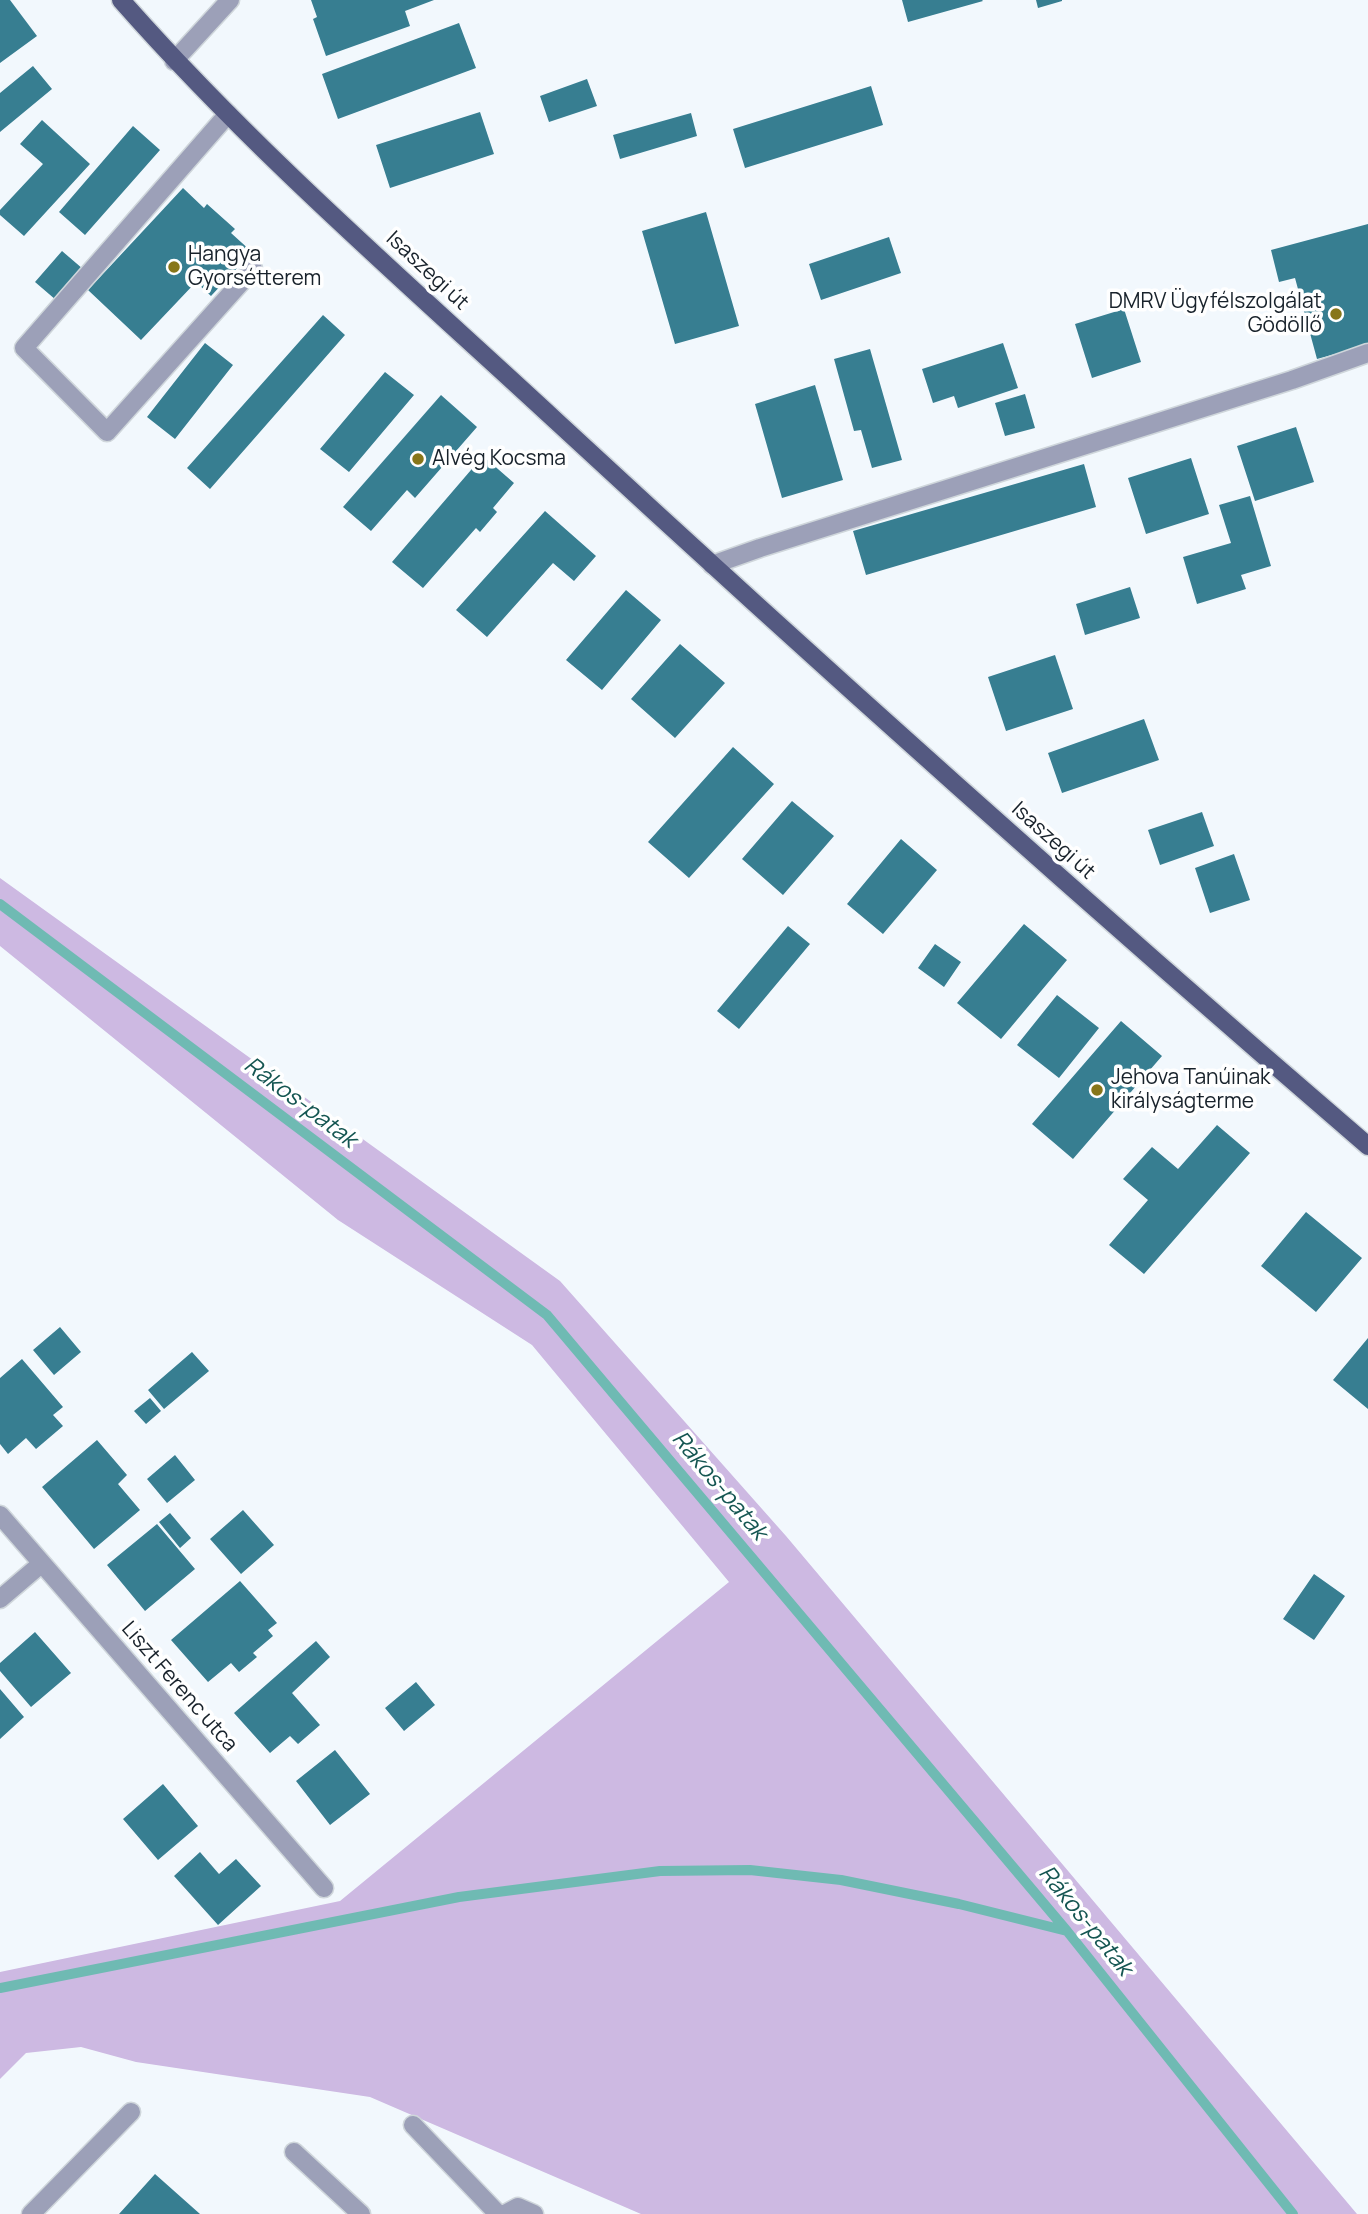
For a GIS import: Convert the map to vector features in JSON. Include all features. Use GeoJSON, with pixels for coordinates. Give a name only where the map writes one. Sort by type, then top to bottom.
{"type":"FeatureCollection","features":[{"type":"Feature","properties":{"kind":"main road","name":"Isaszegi út"},"geometry":{"type":"LineString","coordinates":[[121,0],[174,61],[295,179],[712,565],[1153,960],[1368,1146]]}},
{"type":"Feature","properties":{"kind":"street"},"geometry":{"type":"LineString","coordinates":[[174,61],[230,0]]}},
{"type":"Feature","properties":{"kind":"street"},"geometry":{"type":"LineString","coordinates":[[228,114],[24,348],[107,432],[253,269]]}},
{"type":"Feature","properties":{"kind":"street"},"geometry":{"type":"LineString","coordinates":[[712,565],[1292,380],[1368,353]]}},
{"type":"Feature","properties":{"kind":"street","name":"Liszt Ferenc utca"},"geometry":{"type":"LineString","coordinates":[[0,1515],[324,1888]]}},
{"type":"Feature","properties":{"kind":"street"},"geometry":{"type":"LineString","coordinates":[[0,1599],[41,1563]]}},
{"type":"Feature","properties":{"kind":"street"},"geometry":{"type":"LineString","coordinates":[[32,2214],[131,2112]]}},
{"type":"Feature","properties":{"kind":"street"},"geometry":{"type":"LineString","coordinates":[[413,2125],[498,2214]]}},
{"type":"Feature","properties":{"kind":"street"},"geometry":{"type":"LineString","coordinates":[[294,2152],[361,2214]]}},
{"type":"Feature","properties":{"kind":"street"},"geometry":{"type":"LineString","coordinates":[[505,2214],[517,2207],[534,2214]]}},
{"type":"Feature","properties":{"kind":"shaded area"},"geometry":{"type":"Polygon","coordinates":[[[0,878],[560,1281],[786,1536],[1357,2214],[641,2214],[370,2097],[136,2062],[81,2047],[26,2053],[0,2079],[0,1972],[340,1901],[729,1582],[532,1345],[338,1220],[0,946],[0,878]]]}},
{"type":"Feature","properties":{"kind":"building"},"geometry":{"type":"Polygon","coordinates":[[[0,0],[10,0],[37,36],[0,63],[0,0]]]}},
{"type":"Feature","properties":{"kind":"building"},"geometry":{"type":"Polygon","coordinates":[[[311,0],[434,0],[405,11],[410,26],[326,56],[313,19],[317,17],[311,0]]]}},
{"type":"Feature","properties":{"kind":"building"},"geometry":{"type":"Polygon","coordinates":[[[902,0],[982,0],[983,1],[908,22],[902,0]]]}},
{"type":"Feature","properties":{"kind":"building"},"geometry":{"type":"Polygon","coordinates":[[[1036,0],[1062,0],[1062,1],[1038,8],[1036,0]]]}},
{"type":"Feature","properties":{"kind":"building"},"geometry":{"type":"Polygon","coordinates":[[[459,23],[476,68],[338,119],[322,74],[459,23]]]}},
{"type":"Feature","properties":{"kind":"building"},"geometry":{"type":"Polygon","coordinates":[[[33,66],[52,89],[0,132],[0,93],[33,66]]]}},
{"type":"Feature","properties":{"kind":"building"},"geometry":{"type":"Polygon","coordinates":[[[587,79],[597,106],[549,122],[540,96],[587,79]]]}},
{"type":"Feature","properties":{"kind":"building"},"geometry":{"type":"Polygon","coordinates":[[[871,86],[883,125],[745,168],[733,129],[871,86]]]}},
{"type":"Feature","properties":{"kind":"building"},"geometry":{"type":"Polygon","coordinates":[[[480,112],[494,154],[390,188],[376,145],[480,112]]]}},
{"type":"Feature","properties":{"kind":"building"},"geometry":{"type":"Polygon","coordinates":[[[691,113],[697,136],[620,159],[613,135],[691,113]]]}},
{"type":"Feature","properties":{"kind":"building"},"geometry":{"type":"Polygon","coordinates":[[[42,120],[90,164],[24,236],[0,215],[0,210],[43,164],[20,144],[42,120]]]}},
{"type":"Feature","properties":{"kind":"building"},"geometry":{"type":"Polygon","coordinates":[[[133,126],[160,150],[85,235],[59,212],[133,126]]]}},
{"type":"Feature","properties":{"kind":"building","name":"Hangya Gyorsétterem"},"geometry":{"type":"Polygon","coordinates":[[[183,188],[204,208],[207,204],[235,229],[231,233],[252,252],[211,296],[196,282],[141,340],[88,290],[183,188]]]}},
{"type":"Feature","properties":{"kind":"building"},"geometry":{"type":"Polygon","coordinates":[[[706,212],[739,326],[675,344],[642,231],[706,212]]]}},
{"type":"Feature","properties":{"kind":"building","name":"DMRV Ügyfélszolgálat Gödöllő"},"geometry":{"type":"Polygon","coordinates":[[[1368,224],[1368,345],[1317,359],[1295,278],[1279,282],[1271,250],[1368,224]]]}},
{"type":"Feature","properties":{"kind":"building"},"geometry":{"type":"Polygon","coordinates":[[[889,237],[901,273],[821,300],[809,264],[889,237]]]}},
{"type":"Feature","properties":{"kind":"building"},"geometry":{"type":"Polygon","coordinates":[[[62,251],[83,269],[56,300],[35,282],[62,251]]]}},
{"type":"Feature","properties":{"kind":"building"},"geometry":{"type":"Polygon","coordinates":[[[1124,309],[1141,362],[1092,378],[1075,324],[1124,309]]]}},
{"type":"Feature","properties":{"kind":"building"},"geometry":{"type":"Polygon","coordinates":[[[323,315],[345,335],[210,489],[187,468],[323,315]]]}},
{"type":"Feature","properties":{"kind":"building"},"geometry":{"type":"Polygon","coordinates":[[[205,343],[233,365],[175,439],[147,417],[205,343]]]}},
{"type":"Feature","properties":{"kind":"building"},"geometry":{"type":"Polygon","coordinates":[[[1003,343],[1018,388],[958,408],[954,396],[933,403],[922,369],[1003,343]]]}},
{"type":"Feature","properties":{"kind":"building"},"geometry":{"type":"Polygon","coordinates":[[[870,349],[902,460],[872,468],[861,430],[854,431],[834,359],[870,349]]]}},
{"type":"Feature","properties":{"kind":"building"},"geometry":{"type":"Polygon","coordinates":[[[385,372],[414,395],[349,472],[320,449],[385,372]]]}},
{"type":"Feature","properties":{"kind":"building"},"geometry":{"type":"Polygon","coordinates":[[[815,385],[843,480],[782,498],[755,404],[815,385]]]}},
{"type":"Feature","properties":{"kind":"building"},"geometry":{"type":"Polygon","coordinates":[[[1025,394],[1035,428],[1005,436],[995,403],[1025,394]]]}},
{"type":"Feature","properties":{"kind":"building","name":"Alvég Kocsma"},"geometry":{"type":"Polygon","coordinates":[[[441,395],[477,427],[415,498],[407,490],[371,531],[343,507],[441,395]]]}},
{"type":"Feature","properties":{"kind":"building"},"geometry":{"type":"Polygon","coordinates":[[[1296,427],[1314,482],[1255,501],[1237,446],[1296,427]]]}},
{"type":"Feature","properties":{"kind":"building"},"geometry":{"type":"Polygon","coordinates":[[[483,456],[514,483],[493,508],[497,512],[480,532],[476,528],[423,588],[392,562],[483,456]]]}},
{"type":"Feature","properties":{"kind":"building"},"geometry":{"type":"Polygon","coordinates":[[[1191,458],[1209,514],[1146,534],[1128,478],[1191,458]]]}},
{"type":"Feature","properties":{"kind":"building"},"geometry":{"type":"Polygon","coordinates":[[[1084,464],[1096,507],[866,575],[853,531],[1084,464]]]}},
{"type":"Feature","properties":{"kind":"building"},"geometry":{"type":"Polygon","coordinates":[[[1250,496],[1271,566],[1241,575],[1246,589],[1197,604],[1183,557],[1231,543],[1219,505],[1250,496]]]}},
{"type":"Feature","properties":{"kind":"building"},"geometry":{"type":"Polygon","coordinates":[[[545,511],[596,556],[574,581],[553,563],[487,637],[456,610],[545,511]]]}},
{"type":"Feature","properties":{"kind":"building"},"geometry":{"type":"Polygon","coordinates":[[[1130,587],[1140,618],[1085,635],[1076,604],[1130,587]]]}},
{"type":"Feature","properties":{"kind":"building"},"geometry":{"type":"Polygon","coordinates":[[[626,590],[661,620],[602,690],[566,660],[626,590]]]}},
{"type":"Feature","properties":{"kind":"building"},"geometry":{"type":"Polygon","coordinates":[[[680,644],[725,683],[675,738],[631,699],[680,644]]]}},
{"type":"Feature","properties":{"kind":"building"},"geometry":{"type":"Polygon","coordinates":[[[1055,655],[1073,709],[1006,731],[988,677],[1055,655]]]}},
{"type":"Feature","properties":{"kind":"building"},"geometry":{"type":"Polygon","coordinates":[[[1144,719],[1159,760],[1062,793],[1048,753],[1144,719]]]}},
{"type":"Feature","properties":{"kind":"building"},"geometry":{"type":"Polygon","coordinates":[[[733,747],[774,784],[689,878],[648,842],[733,747]]]}},
{"type":"Feature","properties":{"kind":"building"},"geometry":{"type":"Polygon","coordinates":[[[792,801],[834,836],[783,895],[742,859],[792,801]]]}},
{"type":"Feature","properties":{"kind":"building"},"geometry":{"type":"Polygon","coordinates":[[[1202,812],[1214,846],[1160,865],[1148,830],[1202,812]]]}},
{"type":"Feature","properties":{"kind":"building"},"geometry":{"type":"Polygon","coordinates":[[[901,839],[937,870],[883,934],[847,904],[901,839]]]}},
{"type":"Feature","properties":{"kind":"building"},"geometry":{"type":"Polygon","coordinates":[[[1234,854],[1250,900],[1210,913],[1195,868],[1234,854]]]}},
{"type":"Feature","properties":{"kind":"building"},"geometry":{"type":"Polygon","coordinates":[[[1024,924],[1067,960],[1001,1039],[957,1003],[1024,924]]]}},
{"type":"Feature","properties":{"kind":"building"},"geometry":{"type":"Polygon","coordinates":[[[788,926],[810,944],[739,1029],[717,1011],[788,926]]]}},
{"type":"Feature","properties":{"kind":"building"},"geometry":{"type":"Polygon","coordinates":[[[935,944],[961,962],[944,987],[918,968],[935,944]]]}},
{"type":"Feature","properties":{"kind":"building"},"geometry":{"type":"Polygon","coordinates":[[[1057,995],[1099,1028],[1059,1078],[1017,1045],[1057,995]]]}},
{"type":"Feature","properties":{"kind":"building","name":"Jehova Tanúinak királyságterme"},"geometry":{"type":"Polygon","coordinates":[[[1121,1021],[1162,1056],[1073,1159],[1032,1124],[1121,1021]]]}},
{"type":"Feature","properties":{"kind":"building"},"geometry":{"type":"Polygon","coordinates":[[[1217,1125],[1250,1153],[1144,1274],[1109,1245],[1148,1200],[1123,1179],[1152,1147],[1178,1169],[1217,1125]]]}},
{"type":"Feature","properties":{"kind":"building"},"geometry":{"type":"Polygon","coordinates":[[[1306,1212],[1362,1258],[1316,1312],[1261,1266],[1306,1212]]]}},
{"type":"Feature","properties":{"kind":"building"},"geometry":{"type":"Polygon","coordinates":[[[60,1327],[81,1352],[54,1375],[33,1350],[60,1327]]]}},
{"type":"Feature","properties":{"kind":"building"},"geometry":{"type":"Polygon","coordinates":[[[1368,1338],[1368,1409],[1333,1380],[1368,1338]]]}},
{"type":"Feature","properties":{"kind":"building"},"geometry":{"type":"Polygon","coordinates":[[[192,1352],[209,1371],[164,1409],[148,1390],[192,1352]]]}},
{"type":"Feature","properties":{"kind":"building"},"geometry":{"type":"Polygon","coordinates":[[[22,1359],[63,1407],[53,1415],[63,1426],[36,1449],[26,1438],[8,1454],[0,1444],[0,1378],[22,1359]]]}},
{"type":"Feature","properties":{"kind":"building"},"geometry":{"type":"Polygon","coordinates":[[[150,1398],[161,1411],[146,1424],[134,1411],[150,1398]]]}},
{"type":"Feature","properties":{"kind":"building"},"geometry":{"type":"Polygon","coordinates":[[[97,1440],[127,1475],[118,1484],[140,1510],[94,1549],[42,1487],[97,1440]]]}},
{"type":"Feature","properties":{"kind":"building"},"geometry":{"type":"Polygon","coordinates":[[[175,1455],[195,1480],[167,1503],[147,1479],[175,1455]]]}},
{"type":"Feature","properties":{"kind":"building"},"geometry":{"type":"Polygon","coordinates":[[[243,1510],[274,1545],[241,1574],[210,1539],[243,1510]]]}},
{"type":"Feature","properties":{"kind":"building"},"geometry":{"type":"Polygon","coordinates":[[[170,1513],[191,1538],[180,1548],[159,1522],[170,1513]]]}},
{"type":"Feature","properties":{"kind":"building"},"geometry":{"type":"Polygon","coordinates":[[[157,1524],[195,1569],[145,1611],[107,1565],[157,1524]]]}},
{"type":"Feature","properties":{"kind":"building"},"geometry":{"type":"Polygon","coordinates":[[[1314,1574],[1345,1596],[1314,1640],[1283,1619],[1314,1574]]]}},
{"type":"Feature","properties":{"kind":"building"},"geometry":{"type":"Polygon","coordinates":[[[240,1581],[277,1623],[268,1630],[273,1636],[253,1653],[257,1657],[239,1672],[231,1663],[208,1682],[171,1640],[240,1581]]]}},
{"type":"Feature","properties":{"kind":"building"},"geometry":{"type":"Polygon","coordinates":[[[35,1632],[71,1673],[31,1707],[0,1671],[0,1663],[35,1632]]]}},
{"type":"Feature","properties":{"kind":"building"},"geometry":{"type":"Polygon","coordinates":[[[316,1641],[330,1657],[292,1693],[320,1725],[298,1744],[290,1736],[270,1753],[234,1713],[316,1641]]]}},
{"type":"Feature","properties":{"kind":"building"},"geometry":{"type":"Polygon","coordinates":[[[416,1682],[435,1705],[404,1731],[385,1708],[416,1682]]]}},
{"type":"Feature","properties":{"kind":"building"},"geometry":{"type":"Polygon","coordinates":[[[0,1689],[24,1717],[0,1739],[0,1689]]]}},
{"type":"Feature","properties":{"kind":"building"},"geometry":{"type":"Polygon","coordinates":[[[335,1750],[370,1794],[330,1825],[296,1781],[335,1750]]]}},
{"type":"Feature","properties":{"kind":"building"},"geometry":{"type":"Polygon","coordinates":[[[163,1784],[198,1826],[158,1860],[123,1819],[163,1784]]]}},
{"type":"Feature","properties":{"kind":"building"},"geometry":{"type":"Polygon","coordinates":[[[200,1852],[219,1874],[236,1859],[261,1886],[218,1925],[174,1876],[200,1852]]]}},
{"type":"Feature","properties":{"kind":"building"},"geometry":{"type":"Polygon","coordinates":[[[155,2174],[200,2214],[119,2214],[155,2174]]]}},
{"type":"Feature","properties":{"kind":"waterway","name":"Rákos-patak"},"geometry":{"type":"LineString","coordinates":[[0,904],[547,1315],[1067,1931],[1293,2214]]}},
{"type":"Feature","properties":{"kind":"waterway"},"geometry":{"type":"LineString","coordinates":[[0,1988],[459,1897],[660,1871],[750,1870],[841,1880],[959,1904],[1067,1931]]}},
{"type":"Feature","properties":{"kind":"place","name":"Hangya Gyorsétterem"},"geometry":{"type":"Point","coordinates":[174,267]}},
{"type":"Feature","properties":{"kind":"place","name":"DMRV Ügyfélszolgálat Gödöllő"},"geometry":{"type":"Point","coordinates":[1336,314]}},
{"type":"Feature","properties":{"kind":"place","name":"Alvég Kocsma"},"geometry":{"type":"Point","coordinates":[418,459]}},
{"type":"Feature","properties":{"kind":"place","name":"Jehova Tanúinak királyságterme"},"geometry":{"type":"Point","coordinates":[1097,1090]}}]}
